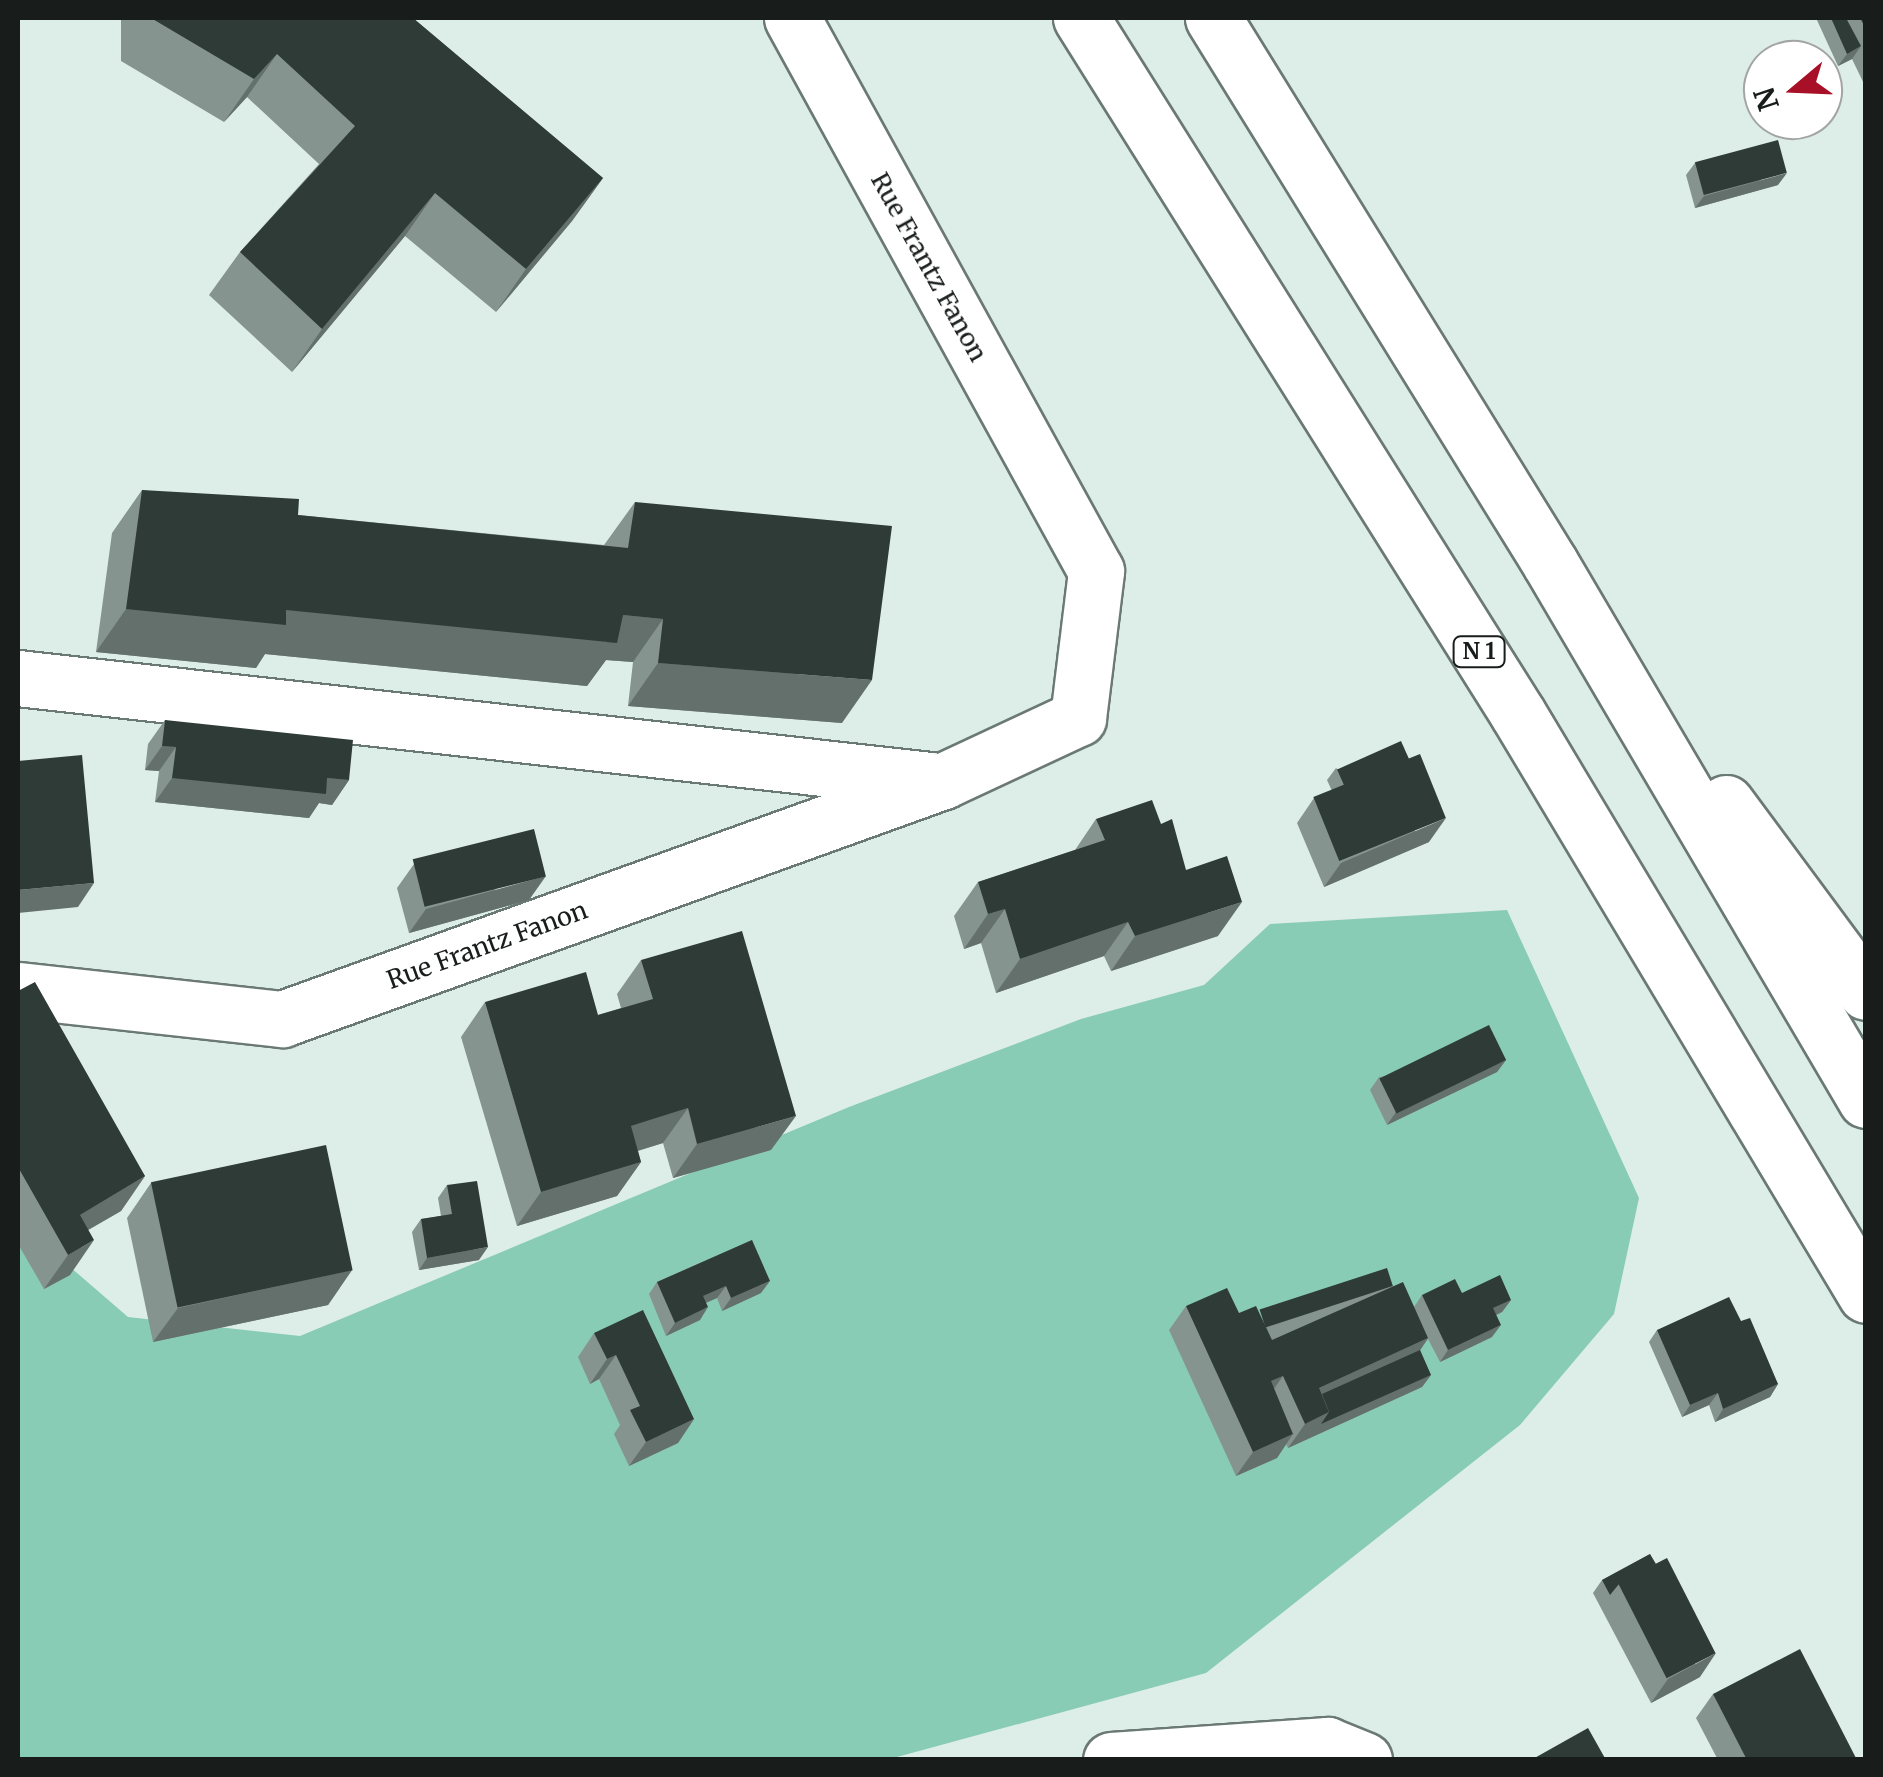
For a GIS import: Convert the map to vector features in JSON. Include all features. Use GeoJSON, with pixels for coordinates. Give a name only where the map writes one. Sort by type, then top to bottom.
{"type":"FeatureCollection","features":[{"type":"Feature","properties":{"kind":"main road","name":"Rue Frantz Fanon"},"geometry":{"type":"LineString","coordinates":[[18,990],[282,1019],[943,782],[1078,718],[1096,571],[792,18]]}},
{"type":"Feature","properties":{"kind":"main road","name":"N 1"},"geometry":{"type":"LineString","coordinates":[[1081,18],[1518,714],[1866,1295]]}},
{"type":"Feature","properties":{"kind":"main road"},"geometry":{"type":"LineString","coordinates":[[1213,18],[1550,564],[1866,1100]]}},
{"type":"Feature","properties":{"kind":"main road"},"geometry":{"type":"LineString","coordinates":[[1550,564],[1866,992]]}},
{"type":"Feature","properties":{"kind":"main road"},"geometry":{"type":"LineString","coordinates":[[18,678],[943,782]]}},
{"type":"Feature","properties":{"kind":"main road"},"geometry":{"type":"LineString","coordinates":[[1111,1760],[1328,1745],[1364,1760]]}},
{"type":"Feature","properties":{"kind":"green space"},"geometry":{"type":"Polygon","coordinates":[[[1507,910],[1639,1198],[1614,1314],[1520,1425],[1206,1673],[886,1760],[18,1759],[18,1222],[128,1317],[300,1336],[849,1107],[1081,1019],[1204,985],[1270,924],[1507,910]]]}},
{"type":"Feature","properties":{"kind":"building"},"geometry":{"type":"Polygon","coordinates":[[[151,18],[413,18],[603,178],[526,269],[435,193],[322,329],[240,252],[355,126],[277,54],[254,79],[151,18]]]}},
{"type":"Feature","properties":{"kind":"building"},"geometry":{"type":"Polygon","coordinates":[[[1831,18],[1846,18],[1861,46],[1847,54],[1831,18]]]}},
{"type":"Feature","properties":{"kind":"building"},"geometry":{"type":"Polygon","coordinates":[[[1778,140],[1787,173],[1704,195],[1695,162],[1778,140]]]}},
{"type":"Feature","properties":{"kind":"building"},"geometry":{"type":"Polygon","coordinates":[[[142,490],[299,499],[298,515],[628,548],[635,502],[892,526],[872,680],[658,663],[663,619],[623,615],[617,643],[286,610],[286,625],[126,609],[142,490]]]}},
{"type":"Feature","properties":{"kind":"building"},"geometry":{"type":"Polygon","coordinates":[[[165,720],[353,740],[349,780],[327,778],[326,794],[172,778],[176,747],[162,746],[165,720]]]}},
{"type":"Feature","properties":{"kind":"building"},"geometry":{"type":"Polygon","coordinates":[[[1401,741],[1409,759],[1345,788],[1337,769],[1401,741]]]}},
{"type":"Feature","properties":{"kind":"building"},"geometry":{"type":"Polygon","coordinates":[[[1420,754],[1446,818],[1339,861],[1313,797],[1420,754]]]}},
{"type":"Feature","properties":{"kind":"building"},"geometry":{"type":"Polygon","coordinates":[[[82,755],[94,883],[18,890],[18,761],[82,755]]]}},
{"type":"Feature","properties":{"kind":"building"},"geometry":{"type":"Polygon","coordinates":[[[1152,800],[1161,824],[1172,819],[1186,870],[1227,856],[1242,902],[1135,936],[1128,922],[1020,959],[1005,909],[988,914],[978,882],[1105,840],[1096,819],[1152,800]]]}},
{"type":"Feature","properties":{"kind":"building"},"geometry":{"type":"Polygon","coordinates":[[[534,829],[546,877],[425,907],[413,859],[534,829]]]}},
{"type":"Feature","properties":{"kind":"building"},"geometry":{"type":"Polygon","coordinates":[[[742,931],[796,1116],[697,1144],[688,1108],[631,1126],[641,1162],[541,1192],[485,1002],[586,972],[598,1015],[653,999],[641,960],[742,931]]]}},
{"type":"Feature","properties":{"kind":"building"},"geometry":{"type":"Polygon","coordinates":[[[35,982],[145,1176],[80,1215],[94,1240],[68,1255],[18,1167],[18,991],[35,982]]]}},
{"type":"Feature","properties":{"kind":"building"},"geometry":{"type":"Polygon","coordinates":[[[1489,1025],[1506,1060],[1396,1114],[1379,1078],[1489,1025]]]}},
{"type":"Feature","properties":{"kind":"building"},"geometry":{"type":"Polygon","coordinates":[[[326,1145],[353,1270],[178,1307],[151,1182],[326,1145]]]}},
{"type":"Feature","properties":{"kind":"building"},"geometry":{"type":"Polygon","coordinates":[[[477,1181],[488,1247],[427,1258],[421,1219],[452,1214],[447,1185],[477,1181]]]}},
{"type":"Feature","properties":{"kind":"building"},"geometry":{"type":"Polygon","coordinates":[[[752,1240],[770,1281],[731,1298],[726,1286],[703,1296],[708,1307],[675,1323],[657,1282],[752,1240]]]}},
{"type":"Feature","properties":{"kind":"building"},"geometry":{"type":"Polygon","coordinates":[[[1387,1268],[1393,1286],[1265,1327],[1260,1309],[1387,1268]]]}},
{"type":"Feature","properties":{"kind":"building"},"geometry":{"type":"Polygon","coordinates":[[[1500,1275],[1511,1300],[1493,1308],[1501,1325],[1448,1350],[1422,1295],[1455,1279],[1462,1293],[1500,1275]]]}},
{"type":"Feature","properties":{"kind":"building"},"geometry":{"type":"Polygon","coordinates":[[[1403,1282],[1428,1338],[1319,1388],[1329,1412],[1305,1424],[1283,1376],[1271,1381],[1293,1434],[1253,1452],[1186,1306],[1227,1288],[1239,1313],[1256,1306],[1272,1340],[1403,1282]]]}},
{"type":"Feature","properties":{"kind":"building"},"geometry":{"type":"Polygon","coordinates":[[[1729,1297],[1741,1321],[1750,1318],[1778,1384],[1723,1409],[1718,1393],[1690,1405],[1657,1330],[1729,1297]]]}},
{"type":"Feature","properties":{"kind":"building"},"geometry":{"type":"Polygon","coordinates":[[[643,1310],[694,1419],[646,1442],[630,1410],[640,1406],[616,1355],[607,1359],[594,1333],[643,1310]]]}},
{"type":"Feature","properties":{"kind":"building"},"geometry":{"type":"Polygon","coordinates":[[[1420,1350],[1431,1375],[1321,1424],[1329,1412],[1322,1394],[1420,1350]]]}},
{"type":"Feature","properties":{"kind":"building"},"geometry":{"type":"Polygon","coordinates":[[[1650,1554],[1656,1564],[1619,1584],[1610,1595],[1602,1580],[1650,1554]]]}},
{"type":"Feature","properties":{"kind":"building"},"geometry":{"type":"Polygon","coordinates":[[[1667,1558],[1716,1653],[1667,1678],[1618,1583],[1667,1558]]]}},
{"type":"Feature","properties":{"kind":"building"},"geometry":{"type":"Polygon","coordinates":[[[1800,1649],[1857,1760],[1747,1760],[1713,1694],[1800,1649]]]}},
{"type":"Feature","properties":{"kind":"building"},"geometry":{"type":"Polygon","coordinates":[[[1588,1728],[1606,1760],[1531,1760],[1588,1728]]]}}]}
